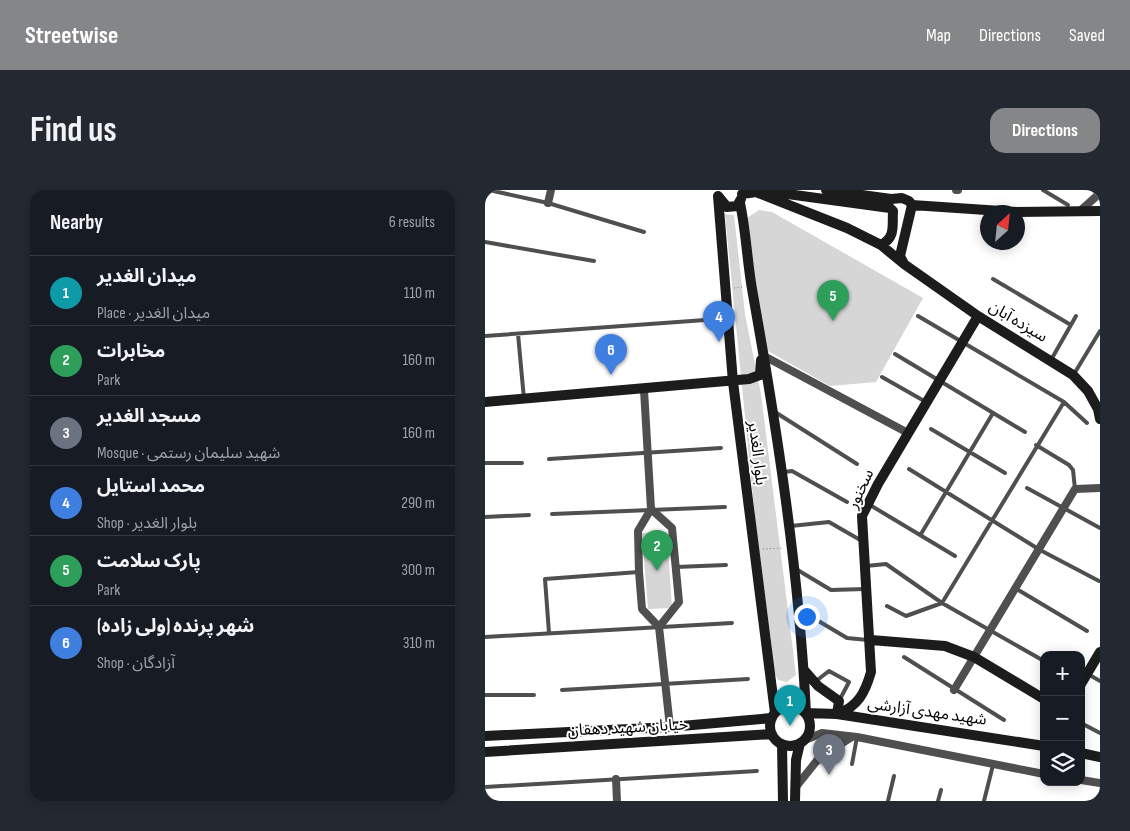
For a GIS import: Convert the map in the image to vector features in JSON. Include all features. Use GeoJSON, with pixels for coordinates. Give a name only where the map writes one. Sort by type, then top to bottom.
{"type":"FeatureCollection","features":[{"type":"Feature","properties":{"kind":"street"},"geometry":{"type":"LineString","coordinates":[[548,203],[551,190]]}},
{"type":"Feature","properties":{"kind":"street"},"geometry":{"type":"LineString","coordinates":[[826,190],[889,204],[903,213],[912,208],[1016,212],[1100,211]]}},
{"type":"Feature","properties":{"kind":"street"},"geometry":{"type":"LineString","coordinates":[[717,193],[727,207],[737,206],[741,196],[756,192],[889,204],[904,194],[912,208],[899,256],[904,264]]}},
{"type":"Feature","properties":{"kind":"street","name":"سیزده آبان"},"geometry":{"type":"LineString","coordinates":[[756,192],[847,228],[881,245],[904,264],[978,316],[1073,375],[1088,391],[1098,409],[1100,419]]}},
{"type":"Feature","properties":{"kind":"street","name":"بلوار الغدیر"},"geometry":{"type":"LineString","coordinates":[[717,193],[733,382],[773,715]]}},
{"type":"Feature","properties":{"kind":"street"},"geometry":{"type":"LineString","coordinates":[[1081,210],[1100,193]]}},
{"type":"Feature","properties":{"kind":"street","name":"بلوار الغدیر"},"geometry":{"type":"LineString","coordinates":[[741,196],[751,286],[773,410],[792,548],[804,670],[806,713]]}},
{"type":"Feature","properties":{"kind":"street"},"geometry":{"type":"LineString","coordinates":[[881,245],[894,232],[889,204]]}},
{"type":"Feature","properties":{"kind":"street","name":"سخنور"},"geometry":{"type":"LineString","coordinates":[[837,714],[858,702],[867,686],[871,672],[871,640],[862,516],[908,433],[978,316]]}},
{"type":"Feature","properties":{"kind":"street"},"geometry":{"type":"LineString","coordinates":[[485,402],[733,382],[759,377],[761,372],[762,344]]}},
{"type":"Feature","properties":{"kind":"street"},"geometry":{"type":"LineString","coordinates":[[764,356],[908,433]]}},
{"type":"Feature","properties":{"kind":"street"},"geometry":{"type":"LineString","coordinates":[[644,390],[651,509],[638,531],[639,572],[642,609],[659,627],[669,727]]}},
{"type":"Feature","properties":{"kind":"street"},"geometry":{"type":"LineString","coordinates":[[954,690],[1075,489],[1100,488]]}},
{"type":"Feature","properties":{"kind":"street"},"geometry":{"type":"LineString","coordinates":[[651,509],[672,528],[679,602],[659,627]]}},
{"type":"Feature","properties":{"kind":"street"},"geometry":{"type":"LineString","coordinates":[[871,640],[945,646],[974,657],[1040,698]]}},
{"type":"Feature","properties":{"kind":"street"},"geometry":{"type":"LineString","coordinates":[[1085,678],[1100,652]]}},
{"type":"Feature","properties":{"kind":"street"},"geometry":{"type":"LineString","coordinates":[[804,670],[814,683],[839,700],[837,714]]}},
{"type":"Feature","properties":{"kind":"street"},"geometry":{"type":"LineString","coordinates":[[795,801],[796,760],[803,741],[811,727],[806,713],[791,705],[773,715],[772,734],[788,746],[803,741],[822,733],[855,737],[1040,773]]}},
{"type":"Feature","properties":{"kind":"street","name":"شهید مهدی آزارشی"},"geometry":{"type":"LineString","coordinates":[[806,713],[837,714],[1040,745]]}},
{"type":"Feature","properties":{"kind":"street","name":"خیابان شهید دهقان"},"geometry":{"type":"LineString","coordinates":[[485,736],[669,727],[773,715]]}},
{"type":"Feature","properties":{"kind":"street","name":"خیابان شهید دهقان"},"geometry":{"type":"LineString","coordinates":[[485,752],[772,734]]}},
{"type":"Feature","properties":{"kind":"street"},"geometry":{"type":"LineString","coordinates":[[794,789],[819,758],[855,737]]}},
{"type":"Feature","properties":{"kind":"street"},"geometry":{"type":"LineString","coordinates":[[783,744],[783,801]]}},
{"type":"Feature","properties":{"kind":"street"},"geometry":{"type":"LineString","coordinates":[[1085,754],[1100,757]]}},
{"type":"Feature","properties":{"kind":"street"},"geometry":{"type":"LineString","coordinates":[[616,779],[617,801]]}},
{"type":"Feature","properties":{"kind":"street"},"geometry":{"type":"LineString","coordinates":[[1085,781],[1100,783]]}},
{"type":"Feature","properties":{"kind":"lane"},"geometry":{"type":"LineString","coordinates":[[489,190],[548,203],[644,232]]}},
{"type":"Feature","properties":{"kind":"lane"},"geometry":{"type":"LineString","coordinates":[[1043,190],[1068,205]]}},
{"type":"Feature","properties":{"kind":"lane"},"geometry":{"type":"LineString","coordinates":[[485,242],[594,261]]}},
{"type":"Feature","properties":{"kind":"lane"},"geometry":{"type":"LineString","coordinates":[[993,279],[1071,325]]}},
{"type":"Feature","properties":{"kind":"lane"},"geometry":{"type":"LineString","coordinates":[[918,316],[1064,402],[1087,423]]}},
{"type":"Feature","properties":{"kind":"lane"},"geometry":{"type":"LineString","coordinates":[[1051,360],[1076,316]]}},
{"type":"Feature","properties":{"kind":"lane"},"geometry":{"type":"LineString","coordinates":[[485,336],[719,319]]}},
{"type":"Feature","properties":{"kind":"lane"},"geometry":{"type":"LineString","coordinates":[[1073,375],[1100,331]]}},
{"type":"Feature","properties":{"kind":"lane"},"geometry":{"type":"LineString","coordinates":[[518,334],[524,399]]}},
{"type":"Feature","properties":{"kind":"lane"},"geometry":{"type":"LineString","coordinates":[[895,354],[1025,432]]}},
{"type":"Feature","properties":{"kind":"lane"},"geometry":{"type":"LineString","coordinates":[[882,377],[926,402]]}},
{"type":"Feature","properties":{"kind":"lane"},"geometry":{"type":"LineString","coordinates":[[887,606],[906,616],[942,604],[1036,445],[1064,402]]}},
{"type":"Feature","properties":{"kind":"lane"},"geometry":{"type":"LineString","coordinates":[[773,410],[857,464]]}},
{"type":"Feature","properties":{"kind":"lane"},"geometry":{"type":"LineString","coordinates":[[921,534],[993,413]]}},
{"type":"Feature","properties":{"kind":"lane"},"geometry":{"type":"LineString","coordinates":[[931,429],[1005,472]]}},
{"type":"Feature","properties":{"kind":"lane"},"geometry":{"type":"LineString","coordinates":[[1036,445],[1069,465],[1073,470],[1075,489]]}},
{"type":"Feature","properties":{"kind":"lane"},"geometry":{"type":"LineString","coordinates":[[549,459],[721,448]]}},
{"type":"Feature","properties":{"kind":"lane"},"geometry":{"type":"LineString","coordinates":[[485,463],[522,462]]}},
{"type":"Feature","properties":{"kind":"lane"},"geometry":{"type":"LineString","coordinates":[[909,470],[1040,550],[1099,581]]}},
{"type":"Feature","properties":{"kind":"lane"},"geometry":{"type":"LineString","coordinates":[[782,472],[792,471],[847,502]]}},
{"type":"Feature","properties":{"kind":"lane"},"geometry":{"type":"LineString","coordinates":[[1027,488],[1100,528]]}},
{"type":"Feature","properties":{"kind":"lane"},"geometry":{"type":"LineString","coordinates":[[868,504],[955,556]]}},
{"type":"Feature","properties":{"kind":"lane"},"geometry":{"type":"LineString","coordinates":[[552,514],[725,507]]}},
{"type":"Feature","properties":{"kind":"lane"},"geometry":{"type":"LineString","coordinates":[[485,517],[529,515]]}},
{"type":"Feature","properties":{"kind":"lane"},"geometry":{"type":"LineString","coordinates":[[789,526],[829,522],[864,542]]}},
{"type":"Feature","properties":{"kind":"lane"},"geometry":{"type":"LineString","coordinates":[[675,567],[726,564]]}},
{"type":"Feature","properties":{"kind":"lane"},"geometry":{"type":"LineString","coordinates":[[865,566],[886,564],[942,604],[1040,659]]}},
{"type":"Feature","properties":{"kind":"lane"},"geometry":{"type":"LineString","coordinates":[[794,568],[831,590],[867,588]]}},
{"type":"Feature","properties":{"kind":"lane"},"geometry":{"type":"LineString","coordinates":[[549,633],[545,579],[639,572]]}},
{"type":"Feature","properties":{"kind":"lane"},"geometry":{"type":"LineString","coordinates":[[1015,588],[1087,631]]}},
{"type":"Feature","properties":{"kind":"lane"},"geometry":{"type":"LineString","coordinates":[[798,609],[847,638],[871,640]]}},
{"type":"Feature","properties":{"kind":"lane"},"geometry":{"type":"LineString","coordinates":[[485,637],[732,623]]}},
{"type":"Feature","properties":{"kind":"lane"},"geometry":{"type":"LineString","coordinates":[[904,657],[1004,720]]}},
{"type":"Feature","properties":{"kind":"lane"},"geometry":{"type":"LineString","coordinates":[[814,683],[829,671],[849,682],[839,700]]}},
{"type":"Feature","properties":{"kind":"lane"},"geometry":{"type":"LineString","coordinates":[[1088,674],[1100,681]]}},
{"type":"Feature","properties":{"kind":"lane"},"geometry":{"type":"LineString","coordinates":[[562,690],[748,679]]}},
{"type":"Feature","properties":{"kind":"lane"},"geometry":{"type":"LineString","coordinates":[[485,695],[534,695]]}},
{"type":"Feature","properties":{"kind":"lane"},"geometry":{"type":"LineString","coordinates":[[1085,725],[1100,734]]}},
{"type":"Feature","properties":{"kind":"lane"},"geometry":{"type":"LineString","coordinates":[[852,764],[855,737]]}},
{"type":"Feature","properties":{"kind":"lane"},"geometry":{"type":"LineString","coordinates":[[984,801],[993,765]]}},
{"type":"Feature","properties":{"kind":"lane"},"geometry":{"type":"LineString","coordinates":[[485,787],[757,771]]}},
{"type":"Feature","properties":{"kind":"lane"},"geometry":{"type":"LineString","coordinates":[[887,801],[894,776]]}},
{"type":"Feature","properties":{"kind":"lane"},"geometry":{"type":"LineString","coordinates":[[938,801],[941,790]]}},
{"type":"Feature","properties":{"kind":"path"},"geometry":{"type":"LineString","coordinates":[[726,288],[751,286]]}},
{"type":"Feature","properties":{"kind":"path"},"geometry":{"type":"LineString","coordinates":[[754,550],[792,548]]}},
{"type":"Feature","properties":{"kind":"shaded area"},"geometry":{"type":"Polygon","coordinates":[[[759,210],[772,212],[923,298],[876,382],[830,386],[757,345],[747,218],[759,210]]]}},
{"type":"Feature","properties":{"kind":"shaded area"},"geometry":{"type":"Polygon","coordinates":[[[725,214],[734,215],[745,314],[761,394],[796,675],[787,682],[778,680],[773,670],[771,640],[756,528],[725,214]]]}},
{"type":"Feature","properties":{"kind":"shaded area"},"geometry":{"type":"Polygon","coordinates":[[[667,532],[672,608],[648,609],[642,533],[667,532]]]}},
{"type":"Feature","properties":{"kind":"place","name":"پارک سلامت"},"geometry":{"type":"Point","coordinates":[833,321]}},
{"type":"Feature","properties":{"kind":"place","name":"محمد استایل"},"geometry":{"type":"Point","coordinates":[719,342]}},
{"type":"Feature","properties":{"kind":"place","name":"شهر پرنده (ولی زاده)"},"geometry":{"type":"Point","coordinates":[611,375]}},
{"type":"Feature","properties":{"kind":"place","name":"مخابرات"},"geometry":{"type":"Point","coordinates":[657,571]}},
{"type":"Feature","properties":{"kind":"place","name":"میدان الغدیر"},"geometry":{"type":"Point","coordinates":[790,726]}},
{"type":"Feature","properties":{"kind":"place","name":"مسجد الغدیر"},"geometry":{"type":"Point","coordinates":[829,775]}}]}
